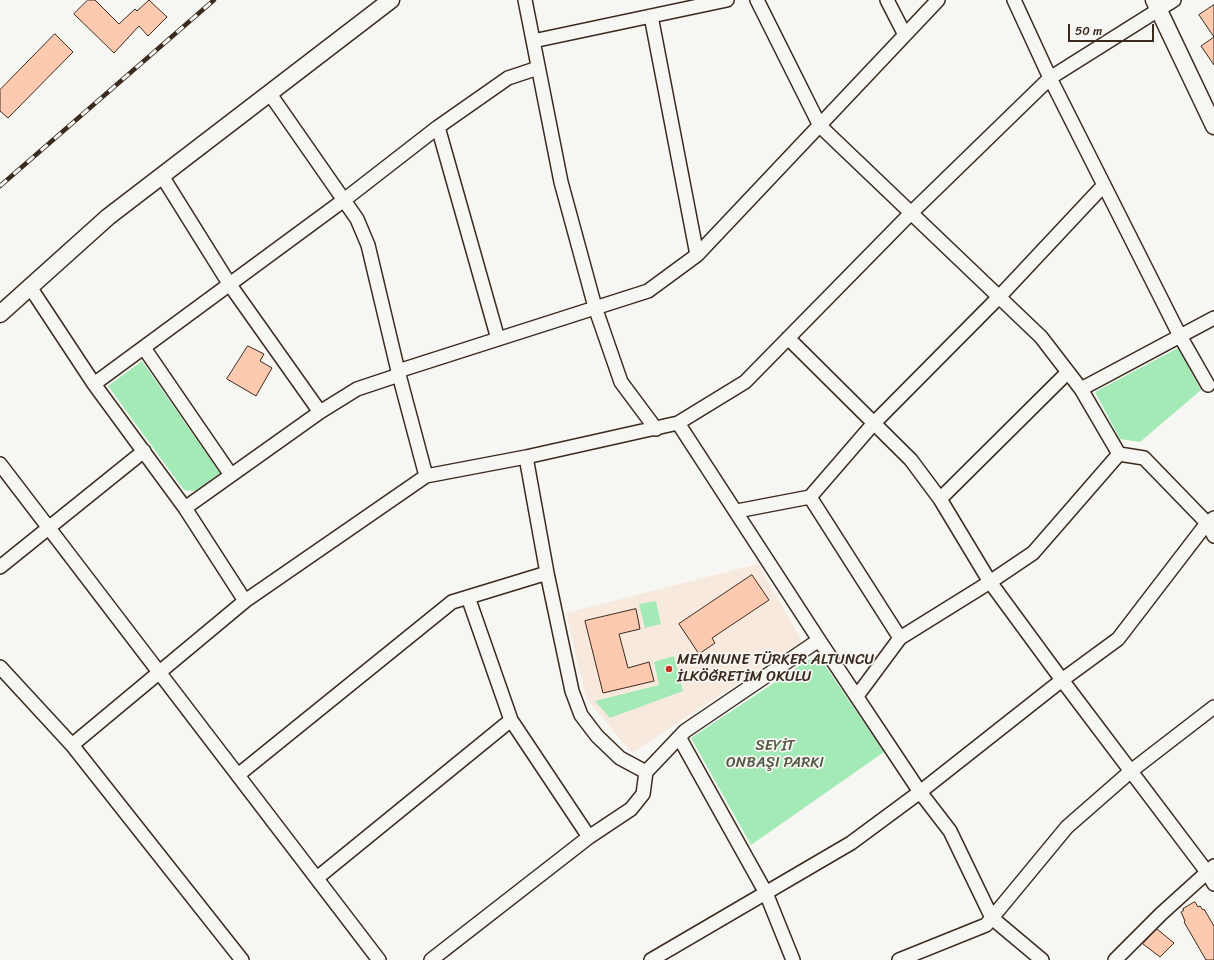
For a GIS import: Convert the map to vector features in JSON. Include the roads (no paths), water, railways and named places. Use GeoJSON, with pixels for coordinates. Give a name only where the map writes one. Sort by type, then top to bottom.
{"type":"FeatureCollection","features":[{"type":"Feature","properties":{"kind":"street"},"geometry":{"type":"LineString","coordinates":[[0,314],[108,217],[391,0]]}},
{"type":"Feature","properties":{"kind":"street"},"geometry":{"type":"LineString","coordinates":[[525,0],[561,182],[595,307],[621,382],[656,429]]}},
{"type":"Feature","properties":{"kind":"street"},"geometry":{"type":"LineString","coordinates":[[533,41],[727,0]]}},
{"type":"Feature","properties":{"kind":"street"},"geometry":{"type":"LineString","coordinates":[[757,0],[820,126],[1041,337],[1082,389],[1119,454]]}},
{"type":"Feature","properties":{"kind":"street"},"geometry":{"type":"LineString","coordinates":[[887,0],[905,36]]}},
{"type":"Feature","properties":{"kind":"street"},"geometry":{"type":"LineString","coordinates":[[185,508],[320,412],[357,389],[498,339],[648,291],[697,255],[938,0]]}},
{"type":"Feature","properties":{"kind":"street"},"geometry":{"type":"LineString","coordinates":[[1014,0],[1050,78],[1180,336],[1208,385]]}},
{"type":"Feature","properties":{"kind":"street"},"geometry":{"type":"LineString","coordinates":[[72,745],[245,601],[426,476],[526,457],[678,423],[745,382],[911,213],[1050,78],[1156,5],[1174,0]]}},
{"type":"Feature","properties":{"kind":"street"},"geometry":{"type":"LineString","coordinates":[[1156,5],[1212,117]]}},
{"type":"Feature","properties":{"kind":"street"},"geometry":{"type":"LineString","coordinates":[[651,16],[697,255]]}},
{"type":"Feature","properties":{"kind":"street"},"geometry":{"type":"LineString","coordinates":[[94,384],[344,200],[438,127],[508,78],[538,68]]}},
{"type":"Feature","properties":{"kind":"street"},"geometry":{"type":"LineString","coordinates":[[270,94],[357,219],[368,245],[426,476]]}},
{"type":"Feature","properties":{"kind":"street"},"geometry":{"type":"LineString","coordinates":[[438,127],[498,339]]}},
{"type":"Feature","properties":{"kind":"street"},"geometry":{"type":"LineString","coordinates":[[162,176],[230,285],[320,412]]}},
{"type":"Feature","properties":{"kind":"street"},"geometry":{"type":"LineString","coordinates":[[737,512],[810,497],[874,423],[999,297],[1104,185]]}},
{"type":"Feature","properties":{"kind":"street"},"geometry":{"type":"LineString","coordinates":[[30,287],[94,384],[185,508],[245,601]]}},
{"type":"Feature","properties":{"kind":"street"},"geometry":{"type":"LineString","coordinates":[[1082,389],[1214,318]]}},
{"type":"Feature","properties":{"kind":"street"},"geometry":{"type":"LineString","coordinates":[[788,338],[911,460],[940,499],[990,582],[1131,771],[1210,869],[1214,884]]}},
{"type":"Feature","properties":{"kind":"street"},"geometry":{"type":"LineString","coordinates":[[144,348],[231,475]]}},
{"type":"Feature","properties":{"kind":"street"},"geometry":{"type":"LineString","coordinates":[[940,499],[1068,372]]}},
{"type":"Feature","properties":{"kind":"street"},"geometry":{"type":"LineString","coordinates":[[678,423],[856,696],[920,792],[950,831],[992,918],[1042,960]]}},
{"type":"Feature","properties":{"kind":"street"},"geometry":{"type":"LineString","coordinates":[[0,567],[144,452]]}},
{"type":"Feature","properties":{"kind":"street"},"geometry":{"type":"LineString","coordinates":[[1119,454],[1144,458],[1210,520],[1214,536]]}},
{"type":"Feature","properties":{"kind":"street"},"geometry":{"type":"LineString","coordinates":[[856,696],[900,638],[990,582],[1033,553],[1119,454]]}},
{"type":"Feature","properties":{"kind":"street"},"geometry":{"type":"LineString","coordinates":[[526,457],[547,574],[572,691],[581,714],[597,736],[620,758],[646,772]]}},
{"type":"Feature","properties":{"kind":"street"},"geometry":{"type":"LineString","coordinates":[[0,464],[379,960]]}},
{"type":"Feature","properties":{"kind":"street"},"geometry":{"type":"LineString","coordinates":[[810,497],[900,638]]}},
{"type":"Feature","properties":{"kind":"street"},"geometry":{"type":"LineString","coordinates":[[651,960],[851,843],[920,792],[1062,680],[1118,639],[1210,520]]}},
{"type":"Feature","properties":{"kind":"street"},"geometry":{"type":"LineString","coordinates":[[238,776],[452,602],[547,574]]}},
{"type":"Feature","properties":{"kind":"street"},"geometry":{"type":"LineString","coordinates":[[468,597],[511,720],[589,837]]}},
{"type":"Feature","properties":{"kind":"street"},"geometry":{"type":"LineString","coordinates":[[431,960],[589,837],[631,809],[643,794],[646,772],[685,731],[819,640]]}},
{"type":"Feature","properties":{"kind":"street"},"geometry":{"type":"LineString","coordinates":[[0,667],[72,745],[242,960]]}},
{"type":"Feature","properties":{"kind":"street"},"geometry":{"type":"LineString","coordinates":[[899,960],[986,925],[1067,827],[1131,771],[1214,707]]}},
{"type":"Feature","properties":{"kind":"street"},"geometry":{"type":"LineString","coordinates":[[317,878],[511,720]]}},
{"type":"Feature","properties":{"kind":"street"},"geometry":{"type":"LineString","coordinates":[[679,737],[766,893],[793,960]]}},
{"type":"Feature","properties":{"kind":"street"},"geometry":{"type":"LineString","coordinates":[[1115,960],[1161,914],[1210,869]]}},
{"type":"Feature","properties":{"kind":"railway"},"geometry":{"type":"LineString","coordinates":[[0,186],[214,0]]}},
{"type":"Feature","properties":{"kind":"place","name":"MEMNUNE TÜRKER ALTUNCU İLKÖĞRETİM OKULU"},"geometry":{"type":"Point","coordinates":[669,669]}},
{"type":"Feature","properties":{"kind":"park label","name":"SEYİT ONBAŞI PARKI"},"geometry":{"type":"Point","coordinates":[775,754]}}]}
